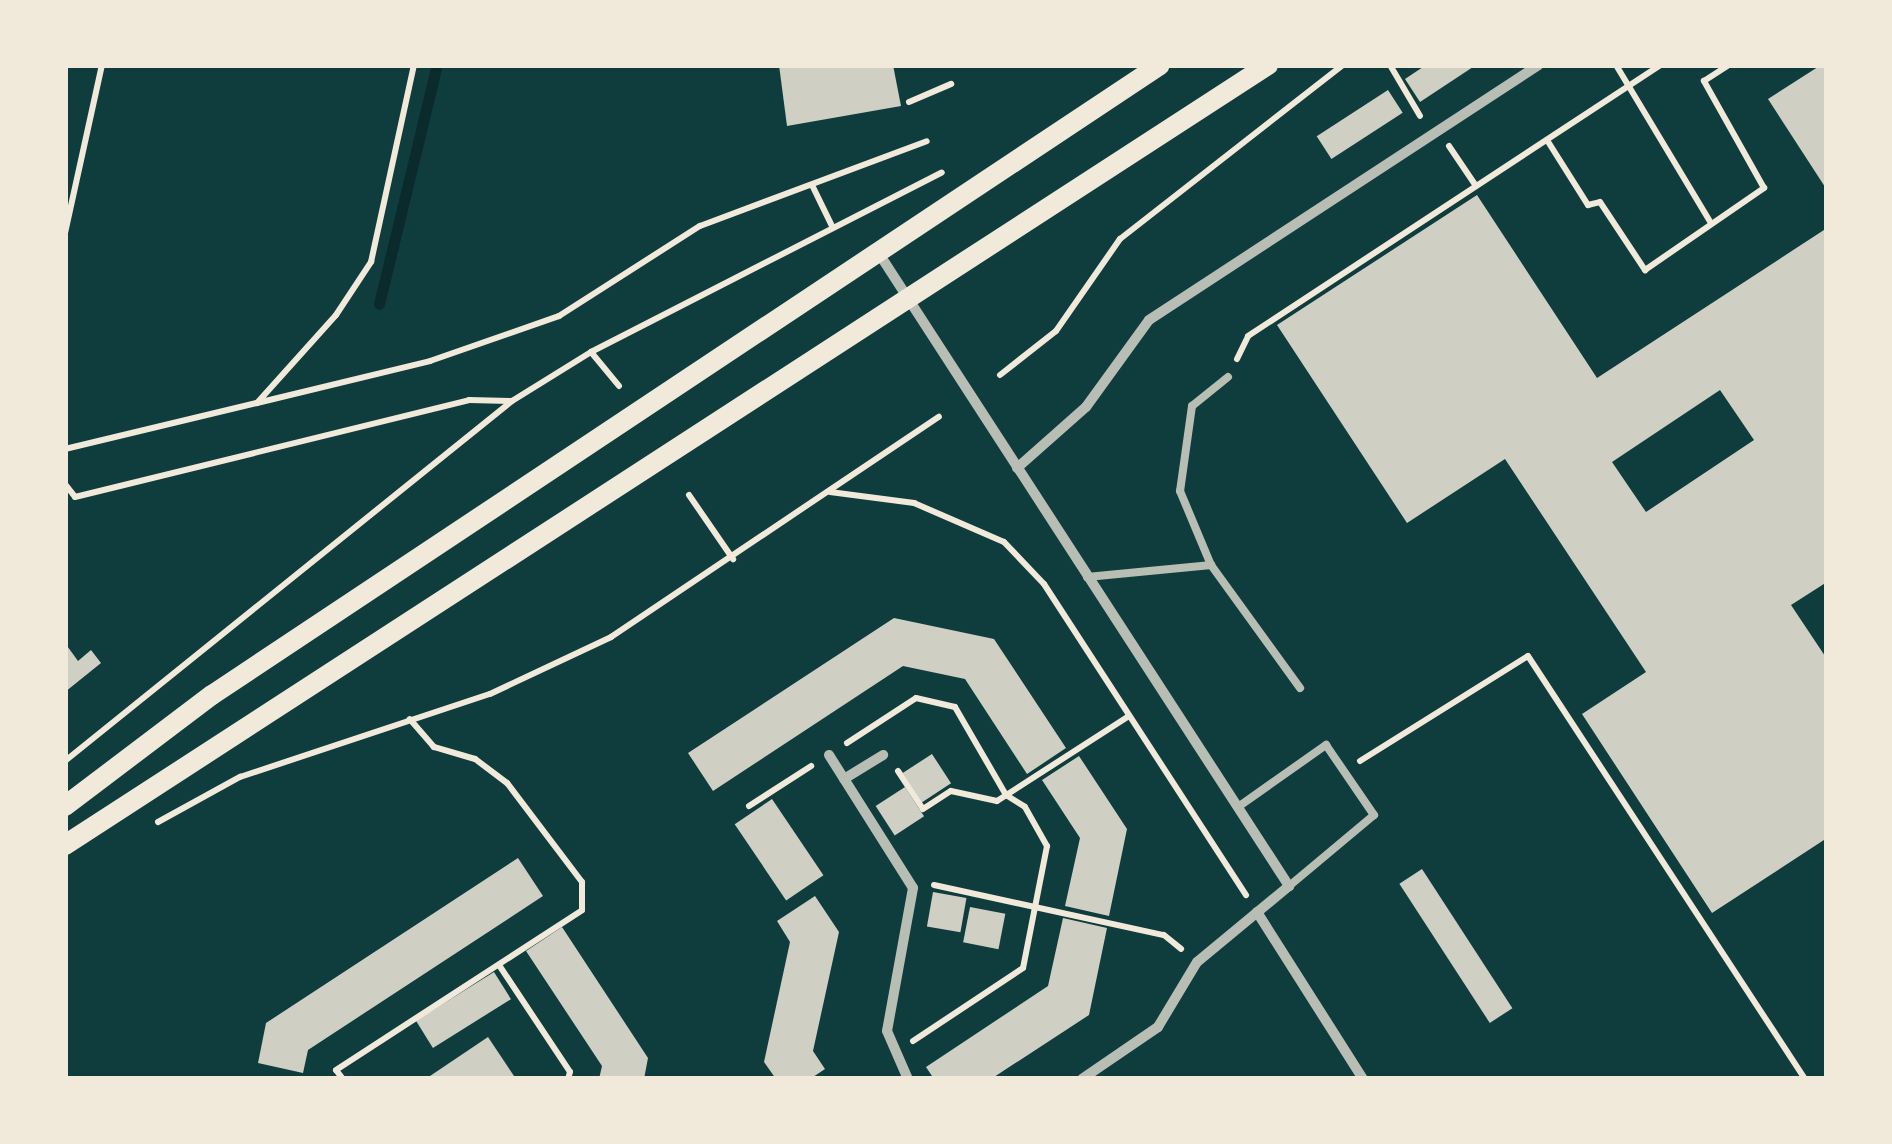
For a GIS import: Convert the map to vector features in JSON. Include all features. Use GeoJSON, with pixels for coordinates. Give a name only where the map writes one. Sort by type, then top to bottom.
{"type":"FeatureCollection","features":[{"type":"Feature","properties":{"kind":"main road"},"geometry":{"type":"LineString","coordinates":[[65,806],[212,695],[1160,65]]}},
{"type":"Feature","properties":{"kind":"main road"},"geometry":{"type":"LineString","coordinates":[[65,845],[1268,65]]}},
{"type":"Feature","properties":{"kind":"street"},"geometry":{"type":"LineString","coordinates":[[1017,468],[1086,408],[1149,320],[1538,65]]}},
{"type":"Feature","properties":{"kind":"street"},"geometry":{"type":"LineString","coordinates":[[877,251],[1290,886],[1197,962],[1158,1027],[1082,1079]]}},
{"type":"Feature","properties":{"kind":"street"},"geometry":{"type":"LineString","coordinates":[[829,755],[913,888],[887,1032],[892,1055],[908,1079]]}},
{"type":"Feature","properties":{"kind":"street"},"geometry":{"type":"LineString","coordinates":[[844,779],[883,755]]}},
{"type":"Feature","properties":{"kind":"street"},"geometry":{"type":"LineString","coordinates":[[1257,912],[1363,1079]]}},
{"type":"Feature","properties":{"kind":"lane"},"geometry":{"type":"LineString","coordinates":[[1228,376],[1192,406],[1180,491],[1210,565],[1300,688]]}},
{"type":"Feature","properties":{"kind":"lane"},"geometry":{"type":"LineString","coordinates":[[1087,577],[1210,565]]}},
{"type":"Feature","properties":{"kind":"lane"},"geometry":{"type":"LineString","coordinates":[[1238,807],[1326,745],[1374,815],[1290,886]]}},
{"type":"Feature","properties":{"kind":"path"},"geometry":{"type":"LineString","coordinates":[[65,233],[102,65]]}},
{"type":"Feature","properties":{"kind":"path"},"geometry":{"type":"LineString","coordinates":[[258,403],[336,314],[370,262],[414,65]]}},
{"type":"Feature","properties":{"kind":"path"},"geometry":{"type":"LineString","coordinates":[[1000,375],[1056,331],[1120,238],[1343,65]]}},
{"type":"Feature","properties":{"kind":"path"},"geometry":{"type":"LineString","coordinates":[[1390,65],[1476,186]]}},
{"type":"Feature","properties":{"kind":"path"},"geometry":{"type":"LineString","coordinates":[[1616,65],[1711,224]]}},
{"type":"Feature","properties":{"kind":"path"},"geometry":{"type":"LineString","coordinates":[[1228,376],[1248,336],[1661,65]]}},
{"type":"Feature","properties":{"kind":"path"},"geometry":{"type":"LineString","coordinates":[[1547,140],[1588,205],[1600,202],[1645,270],[1764,188],[1704,81],[1729,65]]}},
{"type":"Feature","properties":{"kind":"path"},"geometry":{"type":"LineString","coordinates":[[909,102],[952,84]]}},
{"type":"Feature","properties":{"kind":"path"},"geometry":{"type":"LineString","coordinates":[[65,449],[430,361],[559,316],[686,234],[927,141]]}},
{"type":"Feature","properties":{"kind":"path"},"geometry":{"type":"LineString","coordinates":[[65,761],[512,401],[591,352],[959,164]]}},
{"type":"Feature","properties":{"kind":"path"},"geometry":{"type":"LineString","coordinates":[[812,184],[832,226]]}},
{"type":"Feature","properties":{"kind":"path"},"geometry":{"type":"LineString","coordinates":[[591,352],[619,386]]}},
{"type":"Feature","properties":{"kind":"path"},"geometry":{"type":"LineString","coordinates":[[65,484],[74,497],[469,400],[512,401]]}},
{"type":"Feature","properties":{"kind":"path"},"geometry":{"type":"LineString","coordinates":[[153,825],[240,778],[490,694],[611,636],[733,559],[939,416]]}},
{"type":"Feature","properties":{"kind":"path"},"geometry":{"type":"LineString","coordinates":[[828,491],[914,504],[1004,542],[1044,584],[1257,912]]}},
{"type":"Feature","properties":{"kind":"path"},"geometry":{"type":"LineString","coordinates":[[689,495],[733,559]]}},
{"type":"Feature","properties":{"kind":"path"},"geometry":{"type":"LineString","coordinates":[[1344,772],[1528,656],[1806,1079]]}},
{"type":"Feature","properties":{"kind":"path"},"geometry":{"type":"LineString","coordinates":[[749,806],[916,698],[955,707],[1006,795],[1025,807],[1047,846],[1023,968],[892,1055]]}},
{"type":"Feature","properties":{"kind":"path"},"geometry":{"type":"LineString","coordinates":[[883,755],[923,809],[952,791],[997,801],[1129,716]]}},
{"type":"Feature","properties":{"kind":"path"},"geometry":{"type":"LineString","coordinates":[[344,1079],[336,1070],[582,910],[582,882],[507,783],[476,759],[434,747],[410,718]]}},
{"type":"Feature","properties":{"kind":"path"},"geometry":{"type":"LineString","coordinates":[[913,888],[934,885],[1164,935],[1197,962]]}},
{"type":"Feature","properties":{"kind":"path"},"geometry":{"type":"LineString","coordinates":[[499,964],[570,1072],[568,1079]]}},
{"type":"Feature","properties":{"kind":"building"},"geometry":{"type":"Polygon","coordinates":[[[779,65],[893,65],[901,106],[787,126],[779,65]]]}},
{"type":"Feature","properties":{"kind":"building"},"geometry":{"type":"Polygon","coordinates":[[[1426,65],[1476,65],[1420,102],[1405,79],[1426,65]]]}},
{"type":"Feature","properties":{"kind":"building"},"geometry":{"type":"Polygon","coordinates":[[[1827,65],[1827,190],[1768,99],[1827,65]]]}},
{"type":"Feature","properties":{"kind":"building"},"geometry":{"type":"Polygon","coordinates":[[[1388,90],[1403,113],[1331,159],[1317,136],[1388,90]]]}},
{"type":"Feature","properties":{"kind":"building"},"geometry":{"type":"Polygon","coordinates":[[[1477,195],[1597,378],[1827,228],[1827,582],[1791,605],[1827,659],[1827,838],[1712,913],[1582,714],[1646,672],[1505,459],[1407,523],[1277,325],[1477,195]],[[1720,390],[1612,462],[1646,512],[1754,440],[1720,390]]]}},
{"type":"Feature","properties":{"kind":"building"},"geometry":{"type":"Polygon","coordinates":[[[894,618],[994,639],[1066,748],[1027,774],[965,679],[903,666],[713,791],[688,753],[894,618]]]}},
{"type":"Feature","properties":{"kind":"building"},"geometry":{"type":"Polygon","coordinates":[[[65,643],[78,661],[91,650],[101,663],[65,692],[65,643]]]}},
{"type":"Feature","properties":{"kind":"building"},"geometry":{"type":"Polygon","coordinates":[[[932,754],[951,783],[922,802],[903,773],[932,754]]]}},
{"type":"Feature","properties":{"kind":"building"},"geometry":{"type":"Polygon","coordinates":[[[1079,756],[1127,829],[1109,916],[1065,906],[1080,838],[1042,780],[1079,756]]]}},
{"type":"Feature","properties":{"kind":"building"},"geometry":{"type":"Polygon","coordinates":[[[905,787],[924,816],[895,835],[876,806],[905,787]]]}},
{"type":"Feature","properties":{"kind":"building"},"geometry":{"type":"Polygon","coordinates":[[[772,799],[823,875],[786,900],[735,824],[772,799]]]}},
{"type":"Feature","properties":{"kind":"building"},"geometry":{"type":"Polygon","coordinates":[[[518,858],[543,896],[308,1050],[303,1073],[258,1063],[266,1023],[518,858]]]}},
{"type":"Feature","properties":{"kind":"building"},"geometry":{"type":"Polygon","coordinates":[[[1422,869],[1512,1008],[1490,1023],[1399,884],[1422,869]]]}},
{"type":"Feature","properties":{"kind":"building"},"geometry":{"type":"Polygon","coordinates":[[[933,892],[966,898],[960,932],[927,926],[933,892]]]}},
{"type":"Feature","properties":{"kind":"building"},"geometry":{"type":"Polygon","coordinates":[[[815,896],[839,932],[813,1051],[825,1069],[810,1079],[776,1079],[764,1062],[790,942],[777,921],[815,896]]]}},
{"type":"Feature","properties":{"kind":"building"},"geometry":{"type":"Polygon","coordinates":[[[970,907],[1005,914],[998,949],[963,942],[970,907]]]}},
{"type":"Feature","properties":{"kind":"building"},"geometry":{"type":"Polygon","coordinates":[[[1063,918],[1107,928],[1089,1015],[991,1079],[934,1079],[926,1067],[1048,986],[1063,918]]]}},
{"type":"Feature","properties":{"kind":"building"},"geometry":{"type":"Polygon","coordinates":[[[562,927],[648,1058],[644,1079],[599,1079],[602,1066],[526,951],[562,927]]]}},
{"type":"Feature","properties":{"kind":"building"},"geometry":{"type":"Polygon","coordinates":[[[494,972],[511,999],[433,1048],[416,1021],[494,972]]]}},
{"type":"Feature","properties":{"kind":"building"},"geometry":{"type":"Polygon","coordinates":[[[488,1037],[516,1079],[432,1079],[430,1076],[488,1037]]]}},
{"type":"Feature","properties":{"kind":"waterway"},"geometry":{"type":"LineString","coordinates":[[379,304],[437,65]]}}]}
